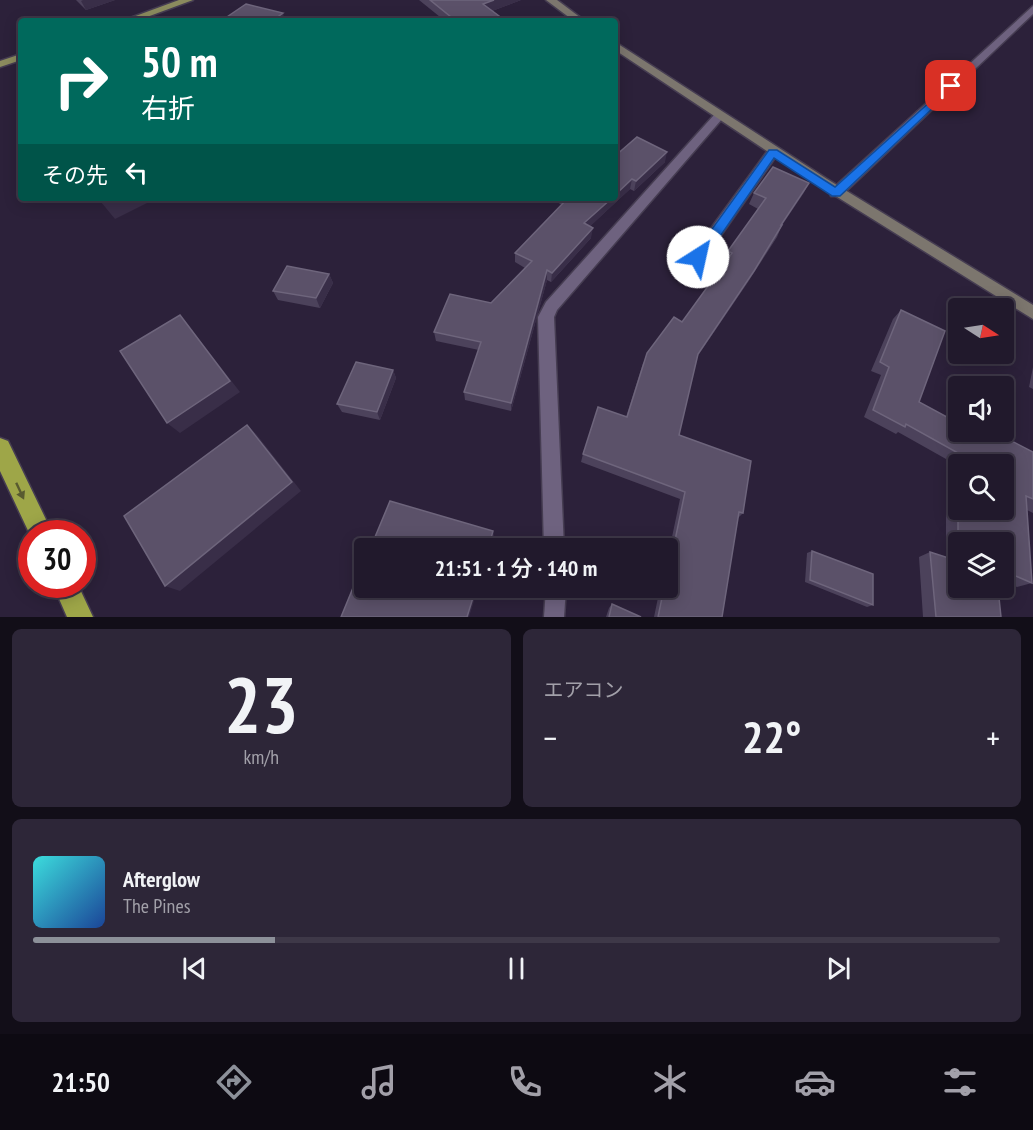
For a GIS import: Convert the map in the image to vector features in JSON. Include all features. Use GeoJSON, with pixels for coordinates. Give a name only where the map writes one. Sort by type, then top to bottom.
{"type":"FeatureCollection","features":[{"type":"Feature","properties":{"kind":"highway"},"geometry":{"type":"LineString","coordinates":[[0,448],[34,520]]}},
{"type":"Feature","properties":{"kind":"highway"},"geometry":{"type":"LineString","coordinates":[[71,598],[80,617]]}},
{"type":"Feature","properties":{"kind":"main road"},"geometry":{"type":"LineString","coordinates":[[136,18],[188,0]]}},
{"type":"Feature","properties":{"kind":"main road"},"geometry":{"type":"LineString","coordinates":[[0,64],[18,58]]}},
{"type":"Feature","properties":{"kind":"street"},"geometry":{"type":"LineString","coordinates":[[551,0],[576,18]]}},
{"type":"Feature","properties":{"kind":"street"},"geometry":{"type":"LineString","coordinates":[[836,193],[1033,9]]}},
{"type":"Feature","properties":{"kind":"street"},"geometry":{"type":"LineString","coordinates":[[618,47],[718,117],[836,193],[1033,313]]}},
{"type":"Feature","properties":{"kind":"street"},"geometry":{"type":"LineString","coordinates":[[554,538],[546,317],[551,306],[718,117]]}},
{"type":"Feature","properties":{"kind":"street"},"geometry":{"type":"LineString","coordinates":[[698,257],[773,152]]}},
{"type":"Feature","properties":{"kind":"street"},"geometry":{"type":"LineString","coordinates":[[554,617],[555,598]]}},
{"type":"Feature","properties":{"kind":"building"},"geometry":{"type":"Polygon","coordinates":[[[430,0],[494,0],[483,4],[499,16],[493,18],[452,18],[430,0]]]}},
{"type":"Feature","properties":{"kind":"building"},"geometry":{"type":"Polygon","coordinates":[[[246,4],[283,13],[276,18],[225,18],[246,4]]]}},
{"type":"Feature","properties":{"kind":"building"},"geometry":{"type":"Polygon","coordinates":[[[637,137],[667,152],[636,181],[632,179],[618,192],[618,153],[637,137]]]}},
{"type":"Feature","properties":{"kind":"building"},"geometry":{"type":"Polygon","coordinates":[[[773,167],[809,183],[698,354],[679,435],[751,461],[743,513],[739,512],[722,617],[658,617],[662,598],[678,598],[678,538],[675,538],[685,492],[583,454],[598,407],[627,417],[647,353],[674,317],[682,322],[732,253],[728,251],[766,198],[754,193],[773,167]]]}},
{"type":"Feature","properties":{"kind":"building"},"geometry":{"type":"Polygon","coordinates":[[[565,201],[609,201],[584,223],[593,228],[552,273],[547,270],[511,403],[464,392],[481,342],[434,332],[450,294],[491,303],[532,261],[515,253],[565,201]]]}},
{"type":"Feature","properties":{"kind":"building"},"geometry":{"type":"Polygon","coordinates":[[[287,266],[329,274],[316,298],[273,291],[287,266]]]}},
{"type":"Feature","properties":{"kind":"building"},"geometry":{"type":"Polygon","coordinates":[[[901,310],[945,331],[919,402],[948,418],[948,442],[1014,442],[1033,452],[1033,499],[1026,496],[1032,583],[1014,575],[1014,532],[958,532],[958,520],[1014,520],[1014,454],[958,454],[906,424],[905,427],[873,410],[889,367],[880,362],[901,310]]]}},
{"type":"Feature","properties":{"kind":"building"},"geometry":{"type":"Polygon","coordinates":[[[180,315],[230,381],[167,423],[120,351],[180,315]]]}},
{"type":"Feature","properties":{"kind":"building"},"geometry":{"type":"Polygon","coordinates":[[[356,362],[393,370],[377,412],[337,404],[356,362]]]}},
{"type":"Feature","properties":{"kind":"building"},"geometry":{"type":"Polygon","coordinates":[[[247,425],[292,482],[165,586],[124,516],[247,425]]]}},
{"type":"Feature","properties":{"kind":"building"},"geometry":{"type":"Polygon","coordinates":[[[390,501],[493,531],[491,538],[375,538],[390,501]]]}},
{"type":"Feature","properties":{"kind":"building"},"geometry":{"type":"Polygon","coordinates":[[[812,551],[873,574],[873,605],[810,580],[812,551]]]}},
{"type":"Feature","properties":{"kind":"building"},"geometry":{"type":"Polygon","coordinates":[[[930,552],[948,558],[948,598],[999,598],[1001,617],[936,617],[930,552]]]}},
{"type":"Feature","properties":{"kind":"building"},"geometry":{"type":"Polygon","coordinates":[[[354,585],[354,598],[473,598],[467,617],[341,617],[354,585]]]}},
{"type":"Feature","properties":{"kind":"building"},"geometry":{"type":"Polygon","coordinates":[[[612,604],[641,617],[609,617],[612,604]]]}},
{"type":"Feature","properties":{"kind":"route"},"geometry":{"type":"LineString","coordinates":[[698,257],[773,152],[836,193],[951,86]]}}]}
